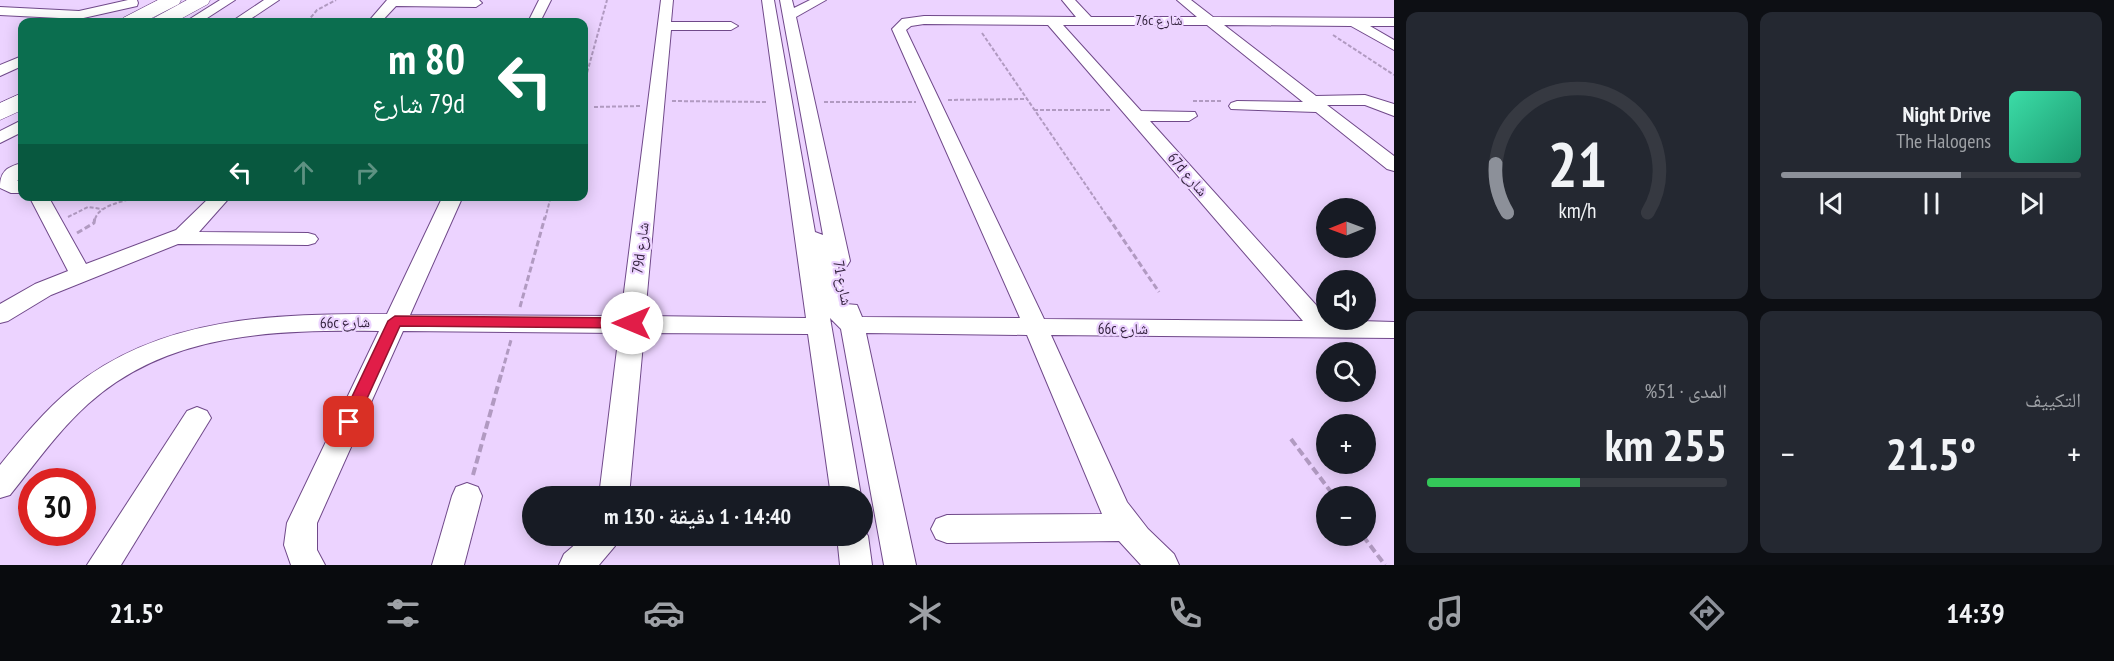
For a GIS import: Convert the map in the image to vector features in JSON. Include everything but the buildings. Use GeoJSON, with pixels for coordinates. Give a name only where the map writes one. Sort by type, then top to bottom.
{"type":"FeatureCollection","features":[{"type":"Feature","properties":{"kind":"highway"},"geometry":{"type":"LineString","coordinates":[[133,9],[172,0]]}},
{"type":"Feature","properties":{"kind":"highway"},"geometry":{"type":"LineString","coordinates":[[168,18],[201,0]]}},
{"type":"Feature","properties":{"kind":"highway"},"geometry":{"type":"LineString","coordinates":[[0,93],[18,83]]}},
{"type":"Feature","properties":{"kind":"highway"},"geometry":{"type":"LineString","coordinates":[[0,113],[18,102]]}},
{"type":"Feature","properties":{"kind":"street"},"geometry":{"type":"LineString","coordinates":[[199,18],[229,0]]}},
{"type":"Feature","properties":{"kind":"street"},"geometry":{"type":"LineString","coordinates":[[244,18],[273,0]]}},
{"type":"Feature","properties":{"kind":"street"},"geometry":{"type":"LineString","coordinates":[[536,18],[544,0]]}},
{"type":"Feature","properties":{"kind":"street","name":"79d شارع"},"geometry":{"type":"LineString","coordinates":[[615,486],[667,0]]}},
{"type":"Feature","properties":{"kind":"street","name":"شارع 71"},"geometry":{"type":"LineString","coordinates":[[768,0],[844,486]]}},
{"type":"Feature","properties":{"kind":"street"},"geometry":{"type":"LineString","coordinates":[[787,4],[820,0]]}},
{"type":"Feature","properties":{"kind":"street"},"geometry":{"type":"LineString","coordinates":[[1068,0],[1087,20]]}},
{"type":"Feature","properties":{"kind":"street"},"geometry":{"type":"LineString","coordinates":[[1183,0],[1392,162]]}},
{"type":"Feature","properties":{"kind":"street"},"geometry":{"type":"LineString","coordinates":[[378,18],[393,1],[476,3]]}},
{"type":"Feature","properties":{"kind":"street","name":"شارع 71"},"geometry":{"type":"LineString","coordinates":[[787,4],[900,565]]}},
{"type":"Feature","properties":{"kind":"street"},"geometry":{"type":"LineString","coordinates":[[1,7],[79,15],[133,9]]}},
{"type":"Feature","properties":{"kind":"street"},"geometry":{"type":"LineString","coordinates":[[1,7],[49,18]]}},
{"type":"Feature","properties":{"kind":"street"},"geometry":{"type":"LineString","coordinates":[[107,18],[133,9]]}},
{"type":"Feature","properties":{"kind":"street","name":"76c شارع"},"geometry":{"type":"LineString","coordinates":[[931,101],[899,29],[907,22],[977,16],[1051,20],[1394,22]]}},
{"type":"Feature","properties":{"kind":"street","name":"67d شارع"},"geometry":{"type":"LineString","coordinates":[[1051,20],[1316,320]]}},
{"type":"Feature","properties":{"kind":"street"},"geometry":{"type":"LineString","coordinates":[[1353,21],[1394,46]]}},
{"type":"Feature","properties":{"kind":"street"},"geometry":{"type":"LineString","coordinates":[[666,26],[731,26]]}},
{"type":"Feature","properties":{"kind":"street"},"geometry":{"type":"LineString","coordinates":[[0,71],[18,62]]}},
{"type":"Feature","properties":{"kind":"street"},"geometry":{"type":"LineString","coordinates":[[1233,104],[1386,93]]}},
{"type":"Feature","properties":{"kind":"street"},"geometry":{"type":"LineString","coordinates":[[1310,100],[1371,100],[1383,103],[1394,111]]}},
{"type":"Feature","properties":{"kind":"street"},"geometry":{"type":"LineString","coordinates":[[931,101],[1036,327],[1115,510],[1142,547],[1163,565]]}},
{"type":"Feature","properties":{"kind":"street"},"geometry":{"type":"LineString","coordinates":[[1134,113],[1186,109]]}},
{"type":"Feature","properties":{"kind":"street"},"geometry":{"type":"LineString","coordinates":[[0,138],[18,127]]}},
{"type":"Feature","properties":{"kind":"street"},"geometry":{"type":"LineString","coordinates":[[41,201],[81,274]]}},
{"type":"Feature","properties":{"kind":"street"},"geometry":{"type":"LineString","coordinates":[[0,315],[26,298],[81,274],[177,238],[193,227],[217,201]]}},
{"type":"Feature","properties":{"kind":"street"},"geometry":{"type":"LineString","coordinates":[[309,565],[300,550],[299,537],[302,523],[451,201]]}},
{"type":"Feature","properties":{"kind":"street"},"geometry":{"type":"LineString","coordinates":[[177,238],[308,239]]}},
{"type":"Feature","properties":{"kind":"street"},"geometry":{"type":"LineString","coordinates":[[805,239],[818,240],[823,245],[836,310],[851,325]]}},
{"type":"Feature","properties":{"kind":"street","name":"66c شارع"},"geometry":{"type":"LineString","coordinates":[[0,486],[46,430],[73,402],[106,377],[141,356],[178,340],[214,330],[250,325],[395,321],[819,326]]}},
{"type":"Feature","properties":{"kind":"street","name":"66c شارع"},"geometry":{"type":"LineString","coordinates":[[851,325],[1316,329]]}},
{"type":"Feature","properties":{"kind":"street","name":"66c شارع"},"geometry":{"type":"LineString","coordinates":[[1376,330],[1394,330]]}},
{"type":"Feature","properties":{"kind":"street"},"geometry":{"type":"LineString","coordinates":[[103,565],[197,418]]}},
{"type":"Feature","properties":{"kind":"street"},"geometry":{"type":"LineString","coordinates":[[448,565],[467,496]]}},
{"type":"Feature","properties":{"kind":"street"},"geometry":{"type":"LineString","coordinates":[[947,529],[1126,527]]}},
{"type":"Feature","properties":{"kind":"street"},"geometry":{"type":"LineString","coordinates":[[575,565],[595,546]]}},
{"type":"Feature","properties":{"kind":"street"},"geometry":{"type":"LineString","coordinates":[[853,546],[856,565]]}},
{"type":"Feature","properties":{"kind":"path"},"geometry":{"type":"LineString","coordinates":[[310,18],[317,10],[336,0]]}},
{"type":"Feature","properties":{"kind":"path"},"geometry":{"type":"LineString","coordinates":[[588,69],[607,0]]}},
{"type":"Feature","properties":{"kind":"path"},"geometry":{"type":"LineString","coordinates":[[977,16],[1034,110],[1159,292]]}},
{"type":"Feature","properties":{"kind":"path"},"geometry":{"type":"LineString","coordinates":[[1312,21],[1394,75]]}},
{"type":"Feature","properties":{"kind":"path"},"geometry":{"type":"LineString","coordinates":[[807,102],[1027,99]]}},
{"type":"Feature","properties":{"kind":"path"},"geometry":{"type":"LineString","coordinates":[[594,107],[784,102]]}},
{"type":"Feature","properties":{"kind":"path"},"geometry":{"type":"LineString","coordinates":[[1186,109],[1233,104]]}},
{"type":"Feature","properties":{"kind":"path"},"geometry":{"type":"LineString","coordinates":[[1034,110],[1134,113]]}},
{"type":"Feature","properties":{"kind":"path"},"geometry":{"type":"LineString","coordinates":[[57,232],[88,207],[102,209],[127,201]]}},
{"type":"Feature","properties":{"kind":"path"},"geometry":{"type":"LineString","coordinates":[[467,496],[550,201]]}},
{"type":"Feature","properties":{"kind":"path"},"geometry":{"type":"LineString","coordinates":[[57,232],[90,226],[102,209]]}},
{"type":"Feature","properties":{"kind":"path"},"geometry":{"type":"LineString","coordinates":[[1291,439],[1326,486]]}},
{"type":"Feature","properties":{"kind":"path"},"geometry":{"type":"LineString","coordinates":[[1370,546],[1384,565]]}},
{"type":"Feature","properties":{"kind":"route"},"geometry":{"type":"LineString","coordinates":[[349,422],[395,321],[632,323]]}}]}
